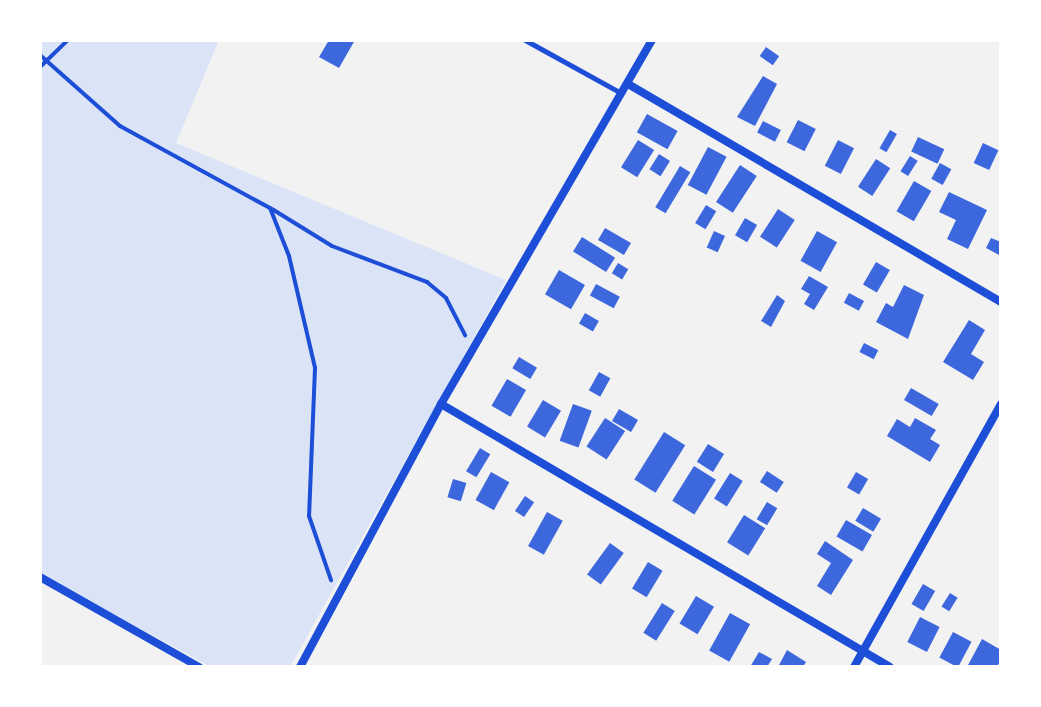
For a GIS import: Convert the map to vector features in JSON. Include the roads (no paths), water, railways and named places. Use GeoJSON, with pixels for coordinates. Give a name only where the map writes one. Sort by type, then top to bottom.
{"type":"FeatureCollection","features":[{"type":"Feature","properties":{"kind":"street"},"geometry":{"type":"LineString","coordinates":[[300,667],[441,404],[652,40]]}},
{"type":"Feature","properties":{"kind":"street"},"geometry":{"type":"LineString","coordinates":[[628,84],[1001,302]]}},
{"type":"Feature","properties":{"kind":"street"},"geometry":{"type":"LineString","coordinates":[[441,404],[890,667]]}},
{"type":"Feature","properties":{"kind":"street"},"geometry":{"type":"LineString","coordinates":[[854,667],[1001,404]]}},
{"type":"Feature","properties":{"kind":"street"},"geometry":{"type":"LineString","coordinates":[[40,577],[199,667]]}},
{"type":"Feature","properties":{"kind":"lane"},"geometry":{"type":"LineString","coordinates":[[525,40],[622,93]]}}]}
